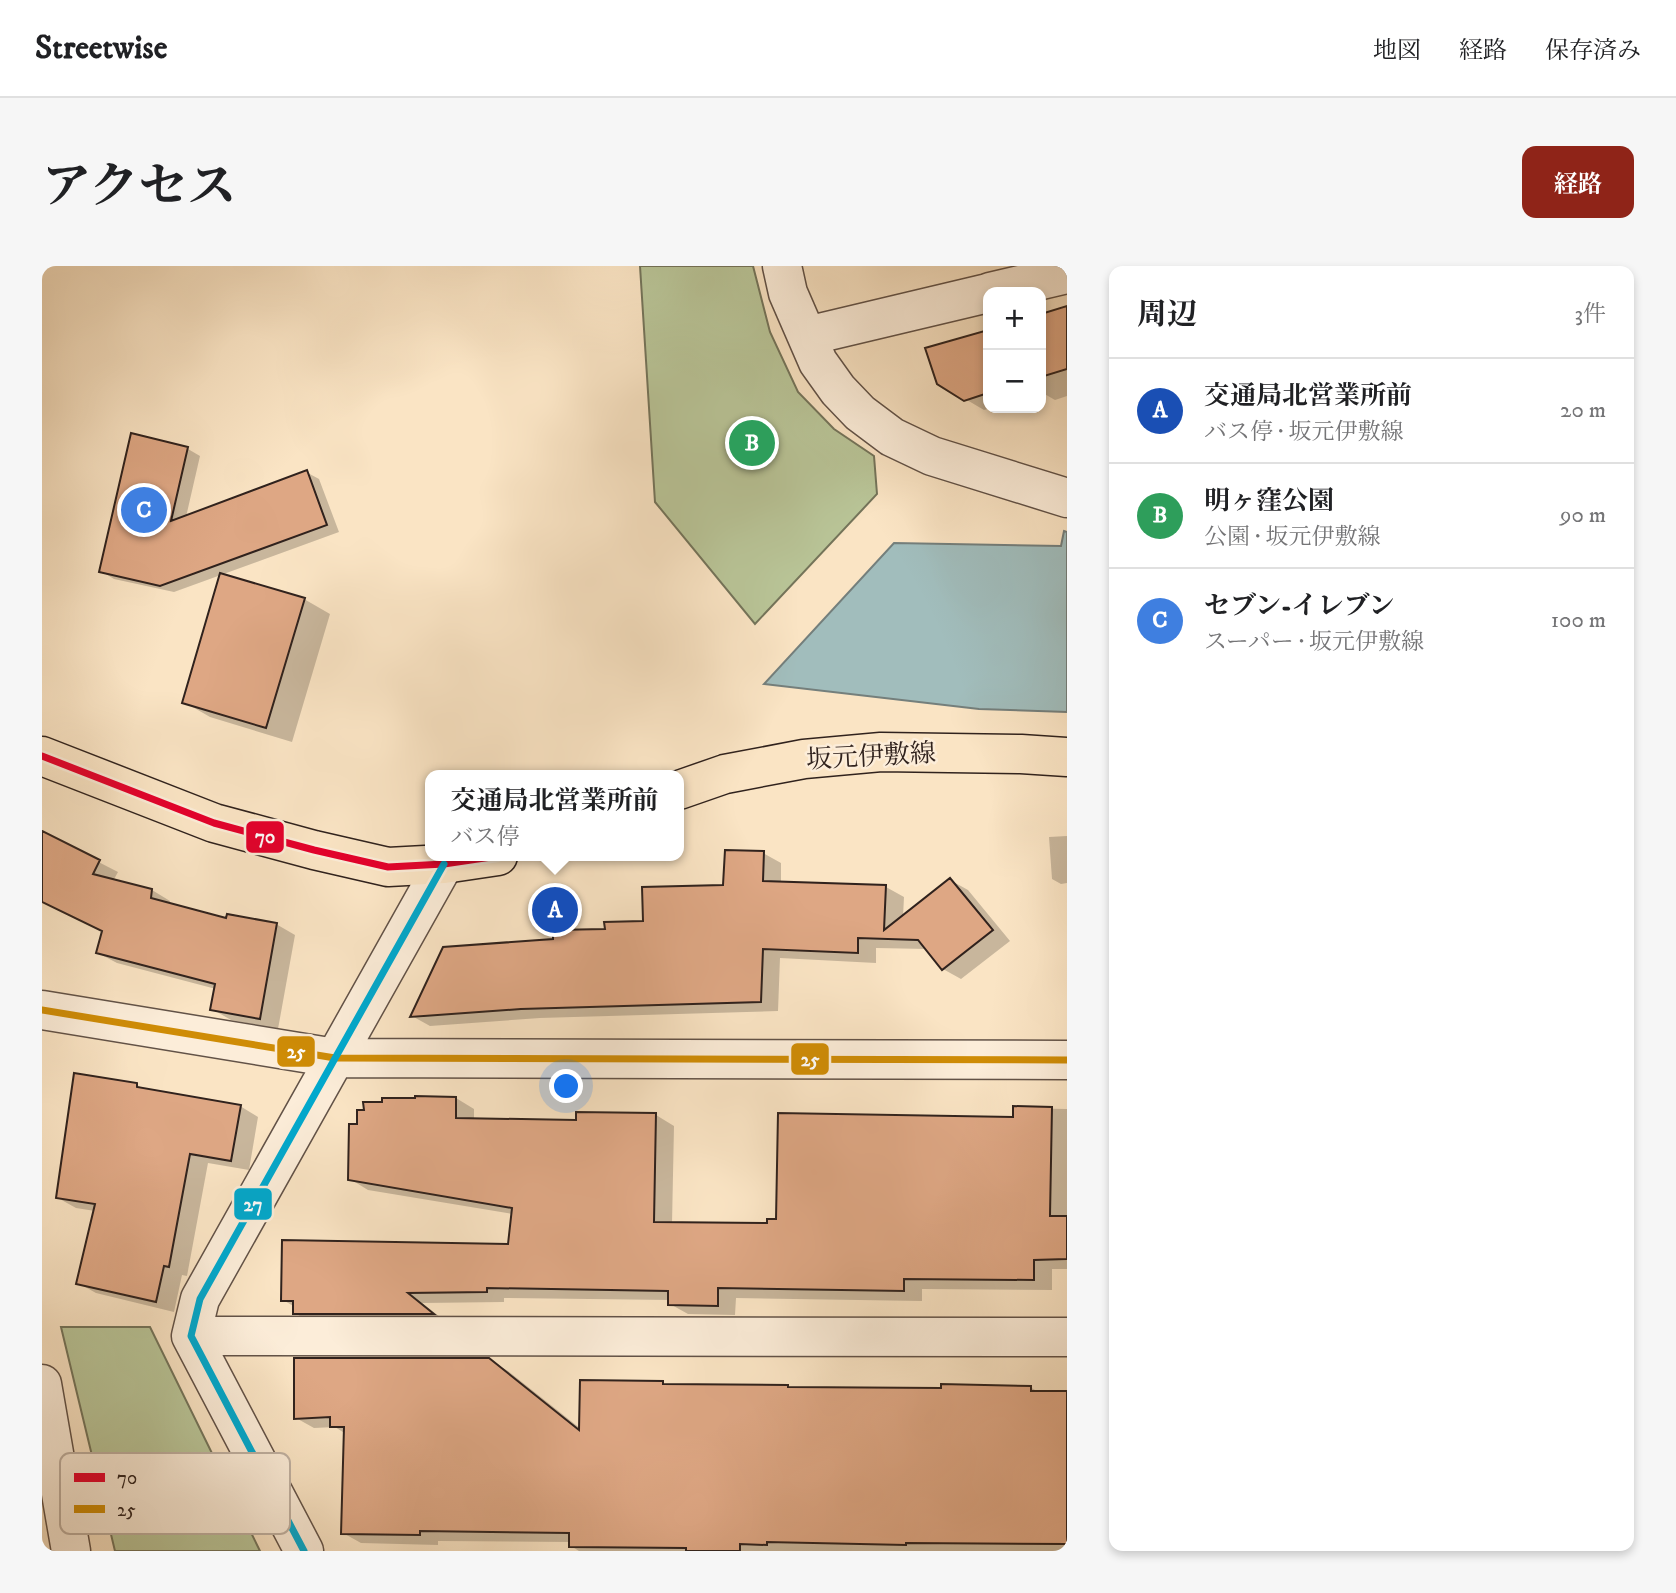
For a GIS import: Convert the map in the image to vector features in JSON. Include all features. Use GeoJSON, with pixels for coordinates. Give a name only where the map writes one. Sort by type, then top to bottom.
{"type":"FeatureCollection","features":[{"type":"Feature","properties":{"kind":"main road","name":"坂元伊敷線"},"geometry":{"type":"LineString","coordinates":[[684,788],[725,774],[804,759],[868,753],[1067,757]]}},
{"type":"Feature","properties":{"kind":"main road"},"geometry":{"type":"LineString","coordinates":[[42,757],[226,827],[314,850],[388,867],[464,861]]}},
{"type":"Feature","properties":{"kind":"street"},"geometry":{"type":"LineString","coordinates":[[782,266],[788,293],[818,362],[838,390],[860,413],[892,437],[932,456],[1067,498]]}},
{"type":"Feature","properties":{"kind":"street"},"geometry":{"type":"LineString","coordinates":[[1011,287],[1067,274]]}},
{"type":"Feature","properties":{"kind":"street"},"geometry":{"type":"LineString","coordinates":[[807,337],[983,293]]}},
{"type":"Feature","properties":{"kind":"street"},"geometry":{"type":"LineString","coordinates":[[252,1453],[191,1336],[200,1299],[444,864]]}},
{"type":"Feature","properties":{"kind":"street"},"geometry":{"type":"LineString","coordinates":[[42,1010],[335,1058],[1067,1060]]}},
{"type":"Feature","properties":{"kind":"street"},"geometry":{"type":"LineString","coordinates":[[191,1336],[1067,1336]]}},
{"type":"Feature","properties":{"kind":"street"},"geometry":{"type":"LineString","coordinates":[[42,1384],[50,1468],[60,1508]]}},
{"type":"Feature","properties":{"kind":"street"},"geometry":{"type":"LineString","coordinates":[[290,1524],[304,1551]]}},
{"type":"Feature","properties":{"kind":"street"},"geometry":{"type":"LineString","coordinates":[[67,1534],[71,1551]]}},
{"type":"Feature","properties":{"kind":"green space"},"geometry":{"type":"Polygon","coordinates":[[[640,266],[753,266],[770,332],[798,392],[834,429],[874,456],[877,494],[755,624],[655,502],[640,266]]]}},
{"type":"Feature","properties":{"kind":"green space"},"geometry":{"type":"Polygon","coordinates":[[[61,1327],[150,1327],[212,1453],[91,1453],[61,1327]]]}},
{"type":"Feature","properties":{"kind":"green space"},"geometry":{"type":"Polygon","coordinates":[[[111,1534],[252,1534],[260,1551],[115,1551],[111,1534]]]}},
{"type":"Feature","properties":{"kind":"water"},"geometry":{"type":"Polygon","coordinates":[[[1064,531],[1067,532],[1067,712],[979,709],[764,684],[894,543],[1061,546],[1064,531]]]}},
{"type":"Feature","properties":{"kind":"building"},"geometry":{"type":"Polygon","coordinates":[[[1067,306],[1067,369],[1046,375],[1046,350],[1046,312],[1067,306]]]}},
{"type":"Feature","properties":{"kind":"building"},"geometry":{"type":"Polygon","coordinates":[[[983,331],[983,395],[964,401],[937,384],[925,348],[983,331]]]}},
{"type":"Feature","properties":{"kind":"building"},"geometry":{"type":"Polygon","coordinates":[[[131,433],[188,447],[171,521],[307,470],[327,525],[160,586],[99,572],[131,433]]]}},
{"type":"Feature","properties":{"kind":"building"},"geometry":{"type":"Polygon","coordinates":[[[220,573],[305,598],[266,728],[182,703],[220,573]]]}},
{"type":"Feature","properties":{"kind":"building"},"geometry":{"type":"Polygon","coordinates":[[[42,831],[100,860],[93,874],[152,889],[151,898],[226,918],[227,914],[277,923],[260,1019],[210,1010],[215,984],[96,953],[102,931],[42,902],[42,831]]]}},
{"type":"Feature","properties":{"kind":"building"},"geometry":{"type":"Polygon","coordinates":[[[725,850],[764,851],[763,881],[886,885],[884,930],[950,878],[993,930],[942,970],[918,940],[858,938],[858,953],[763,949],[761,1002],[521,1009],[410,1017],[443,947],[553,939],[553,930],[605,929],[604,922],[643,921],[642,887],[723,885],[725,850]]]}},
{"type":"Feature","properties":{"kind":"building"},"geometry":{"type":"Polygon","coordinates":[[[74,1073],[241,1105],[231,1161],[190,1154],[169,1267],[164,1266],[156,1302],[76,1284],[95,1204],[56,1198],[74,1073]]]}},
{"type":"Feature","properties":{"kind":"building"},"geometry":{"type":"Polygon","coordinates":[[[456,1097],[456,1118],[576,1120],[576,1112],[656,1113],[654,1222],[767,1223],[767,1219],[776,1219],[778,1113],[1013,1117],[1013,1106],[1052,1107],[1050,1216],[1067,1216],[1067,1259],[1034,1260],[1034,1280],[904,1279],[904,1291],[718,1288],[718,1306],[668,1305],[668,1291],[487,1288],[487,1292],[408,1293],[434,1314],[293,1314],[293,1301],[281,1301],[282,1240],[508,1244],[512,1208],[348,1180],[349,1124],[357,1124],[357,1110],[364,1110],[363,1102],[382,1102],[382,1098],[456,1097]]]}},
{"type":"Feature","properties":{"kind":"building"},"geometry":{"type":"Polygon","coordinates":[[[294,1358],[489,1358],[579,1430],[580,1380],[788,1387],[941,1388],[941,1384],[1031,1386],[1031,1391],[1067,1391],[1067,1544],[767,1542],[767,1545],[740,1544],[740,1551],[686,1551],[686,1548],[569,1547],[569,1533],[420,1531],[420,1535],[341,1534],[344,1427],[330,1427],[330,1417],[294,1419],[294,1358]]]}},
{"type":"Feature","properties":{"kind":"transit line","name":"70"},"geometry":{"type":"LineString","coordinates":[[42,756],[214,823],[314,850],[388,867],[464,861]]}},
{"type":"Feature","properties":{"kind":"transit line","name":"27"},"geometry":{"type":"LineString","coordinates":[[252,1453],[191,1336],[200,1299],[444,864]]}},
{"type":"Feature","properties":{"kind":"transit line","name":"25"},"geometry":{"type":"LineString","coordinates":[[42,1010],[335,1058],[1067,1060]]}},
{"type":"Feature","properties":{"kind":"transit line","name":"27"},"geometry":{"type":"LineString","coordinates":[[290,1524],[304,1551]]}},
{"type":"Feature","properties":{"kind":"place","name":"明ヶ窪公園"},"geometry":{"type":"Point","coordinates":[752,443]}},
{"type":"Feature","properties":{"kind":"place","name":"セブン-イレブン"},"geometry":{"type":"Point","coordinates":[144,510]}},
{"type":"Feature","properties":{"kind":"place","name":"交通局北営業所前"},"geometry":{"type":"Point","coordinates":[555,910]}}]}
